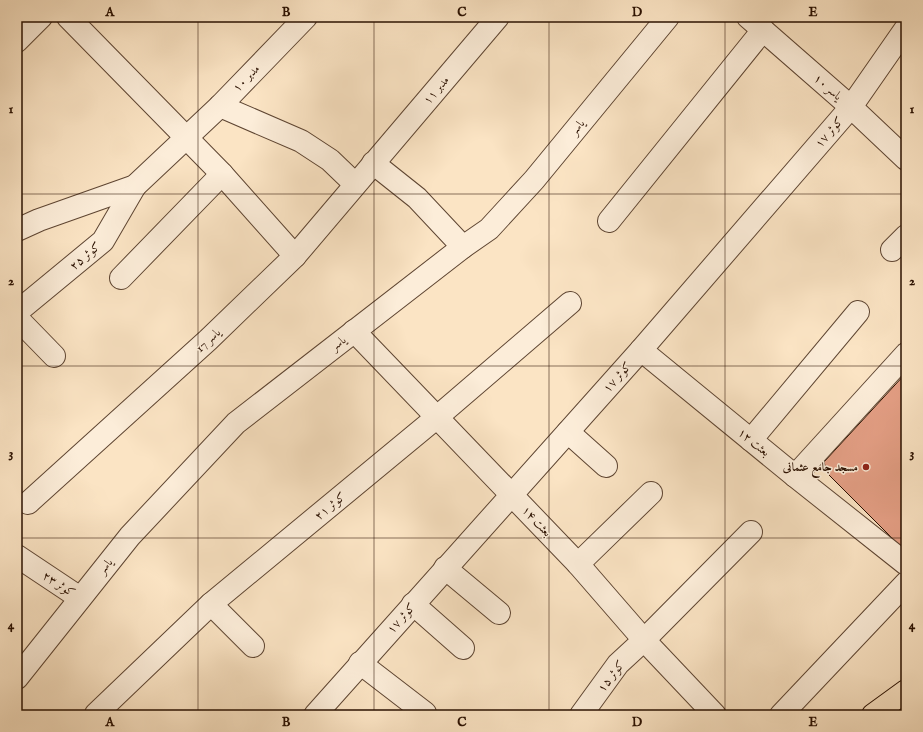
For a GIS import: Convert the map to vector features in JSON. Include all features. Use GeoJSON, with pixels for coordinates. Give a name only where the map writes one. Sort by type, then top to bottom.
{"type":"FeatureCollection","features":[{"type":"Feature","properties":{"kind":"main road"},"geometry":{"type":"LineString","coordinates":[[873,715],[906,691]]}},
{"type":"Feature","properties":{"kind":"street"},"geometry":{"type":"LineString","coordinates":[[17,41],[41,17]]}},
{"type":"Feature","properties":{"kind":"street"},"geometry":{"type":"LineString","coordinates":[[68,17],[185,138],[222,174],[295,256]]}},
{"type":"Feature","properties":{"kind":"street","name":"مدبر ۱۰"},"geometry":{"type":"LineString","coordinates":[[135,186],[220,106],[306,17]]}},
{"type":"Feature","properties":{"kind":"street","name":"مدبر ۱۱"},"geometry":{"type":"LineString","coordinates":[[373,163],[498,17]]}},
{"type":"Feature","properties":{"kind":"street","name":"یاسر"},"geometry":{"type":"LineString","coordinates":[[17,678],[130,536],[236,423],[463,247],[489,229],[534,180],[668,17]]}},
{"type":"Feature","properties":{"kind":"street"},"geometry":{"type":"LineString","coordinates":[[609,221],[756,24]]}},
{"type":"Feature","properties":{"kind":"street","name":"یاسر ۱۰"},"geometry":{"type":"LineString","coordinates":[[756,24],[851,106],[906,159]]}},
{"type":"Feature","properties":{"kind":"street","name":"کوثر ۱۷"},"geometry":{"type":"LineString","coordinates":[[315,715],[641,350],[851,106],[906,28]]}},
{"type":"Feature","properties":{"kind":"street"},"geometry":{"type":"LineString","coordinates":[[220,106],[301,141],[330,160],[355,184]]}},
{"type":"Feature","properties":{"kind":"street"},"geometry":{"type":"LineString","coordinates":[[373,163],[417,198],[463,247]]}},
{"type":"Feature","properties":{"kind":"street","name":"یاسر 17"},"geometry":{"type":"LineString","coordinates":[[28,503],[208,340],[295,256],[373,163]]}},
{"type":"Feature","properties":{"kind":"street"},"geometry":{"type":"LineString","coordinates":[[121,278],[222,174]]}},
{"type":"Feature","properties":{"kind":"street"},"geometry":{"type":"LineString","coordinates":[[17,230],[39,220],[135,186]]}},
{"type":"Feature","properties":{"kind":"street","name":"کوثر ۲۵"},"geometry":{"type":"LineString","coordinates":[[17,312],[103,241],[135,186]]}},
{"type":"Feature","properties":{"kind":"street","name":"کوثر ۲۱"},"geometry":{"type":"LineString","coordinates":[[96,714],[211,604],[436,418],[570,303]]}},
{"type":"Feature","properties":{"kind":"street"},"geometry":{"type":"LineString","coordinates":[[752,440],[858,312]]}},
{"type":"Feature","properties":{"kind":"street"},"geometry":{"type":"LineString","coordinates":[[17,318],[54,356]]}},
{"type":"Feature","properties":{"kind":"street","name":"بعثت ۱۴"},"geometry":{"type":"LineString","coordinates":[[354,331],[578,564],[644,640],[715,715]]}},
{"type":"Feature","properties":{"kind":"street","name":"بعثت ۱۲"},"geometry":{"type":"LineString","coordinates":[[641,350],[795,476],[906,564]]}},
{"type":"Feature","properties":{"kind":"street"},"geometry":{"type":"LineString","coordinates":[[795,476],[906,354]]}},
{"type":"Feature","properties":{"kind":"street"},"geometry":{"type":"LineString","coordinates":[[568,432],[606,466]]}},
{"type":"Feature","properties":{"kind":"street"},"geometry":{"type":"LineString","coordinates":[[578,564],[651,493]]}},
{"type":"Feature","properties":{"kind":"street","name":"کوثر ۱۵"},"geometry":{"type":"LineString","coordinates":[[581,715],[618,664],[644,640],[751,532]]}},
{"type":"Feature","properties":{"kind":"street","name":"کوثر ۲۳"},"geometry":{"type":"LineString","coordinates":[[17,556],[80,598]]}},
{"type":"Feature","properties":{"kind":"street"},"geometry":{"type":"LineString","coordinates":[[445,568],[499,613]]}},
{"type":"Feature","properties":{"kind":"street"},"geometry":{"type":"LineString","coordinates":[[782,715],[906,583]]}},
{"type":"Feature","properties":{"kind":"street"},"geometry":{"type":"LineString","coordinates":[[211,604],[253,646]]}},
{"type":"Feature","properties":{"kind":"street"},"geometry":{"type":"LineString","coordinates":[[413,604],[464,648]]}},
{"type":"Feature","properties":{"kind":"street"},"geometry":{"type":"LineString","coordinates":[[360,663],[425,713]]}},
{"type":"Feature","properties":{"kind":"building","name":"مسجد جامع عثمانی"},"geometry":{"type":"Polygon","coordinates":[[[906,373],[906,552],[827,473],[824,462],[906,373]]]}},
{"type":"Feature","properties":{"kind":"place","name":"مسجد جامع عثمانی"},"geometry":{"type":"Point","coordinates":[866,467]}}]}
